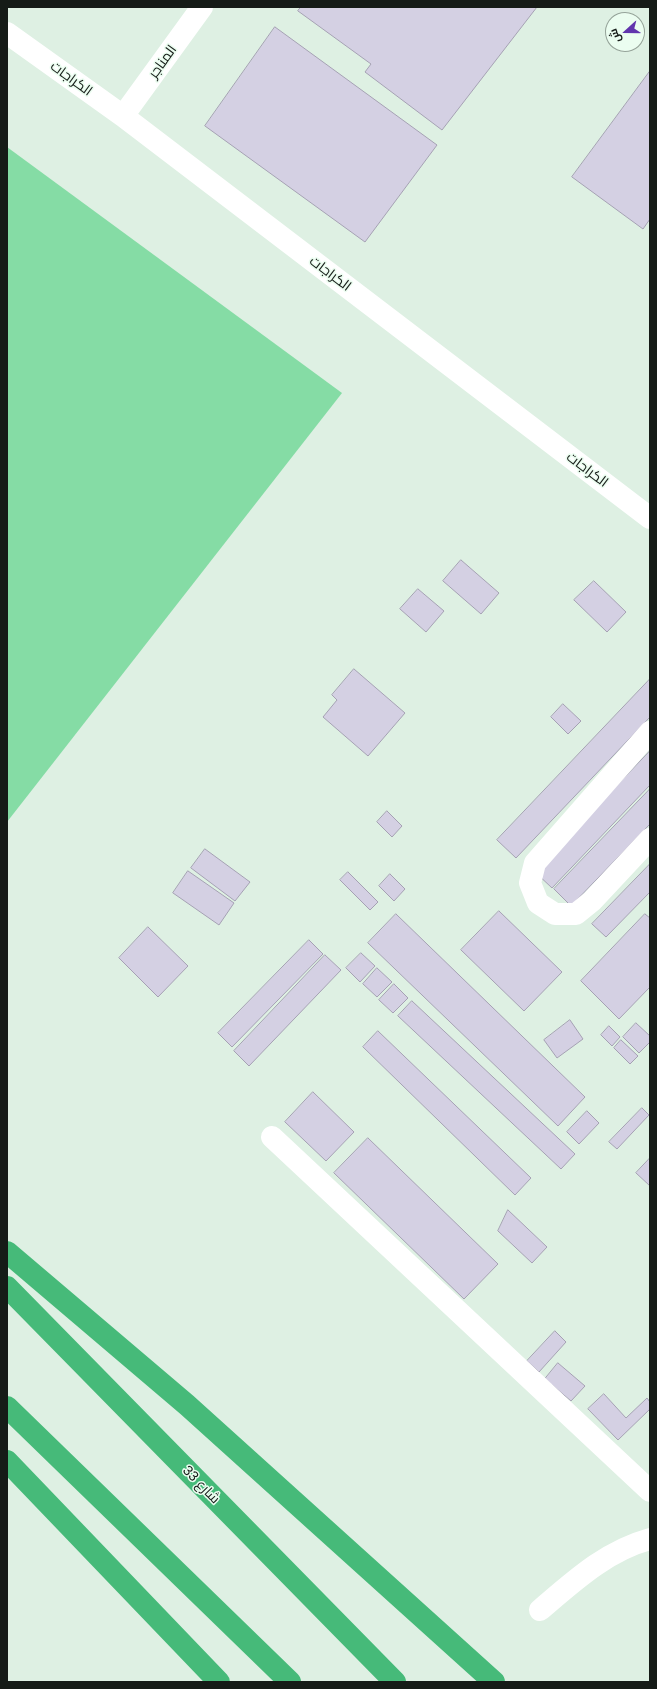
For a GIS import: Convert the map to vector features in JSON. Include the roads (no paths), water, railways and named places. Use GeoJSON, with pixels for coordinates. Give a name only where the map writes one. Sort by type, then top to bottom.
{"type":"FeatureCollection","features":[{"type":"Feature","properties":{"kind":"highway"},"geometry":{"type":"LineString","coordinates":[[7,1252],[187,1405],[494,1682]]}},
{"type":"Feature","properties":{"kind":"highway","name":"شارع 33"},"geometry":{"type":"LineString","coordinates":[[7,1287],[395,1682]]}},
{"type":"Feature","properties":{"kind":"highway"},"geometry":{"type":"LineString","coordinates":[[7,1407],[290,1682]]}},
{"type":"Feature","properties":{"kind":"highway"},"geometry":{"type":"LineString","coordinates":[[7,1462],[219,1682]]}},
{"type":"Feature","properties":{"kind":"street","name":"المناجر"},"geometry":{"type":"LineString","coordinates":[[123,116],[202,7]]}},
{"type":"Feature","properties":{"kind":"street","name":"الكراجات"},"geometry":{"type":"LineString","coordinates":[[7,33],[123,116],[650,518]]}},
{"type":"Feature","properties":{"kind":"street"},"geometry":{"type":"LineString","coordinates":[[650,732],[535,863],[530,883],[538,902],[555,914],[576,914],[592,901],[650,839]]}},
{"type":"Feature","properties":{"kind":"street"},"geometry":{"type":"LineString","coordinates":[[272,1137],[650,1491]]}},
{"type":"Feature","properties":{"kind":"street"},"geometry":{"type":"LineString","coordinates":[[540,1610],[587,1570],[626,1548],[650,1539]]}}]}
